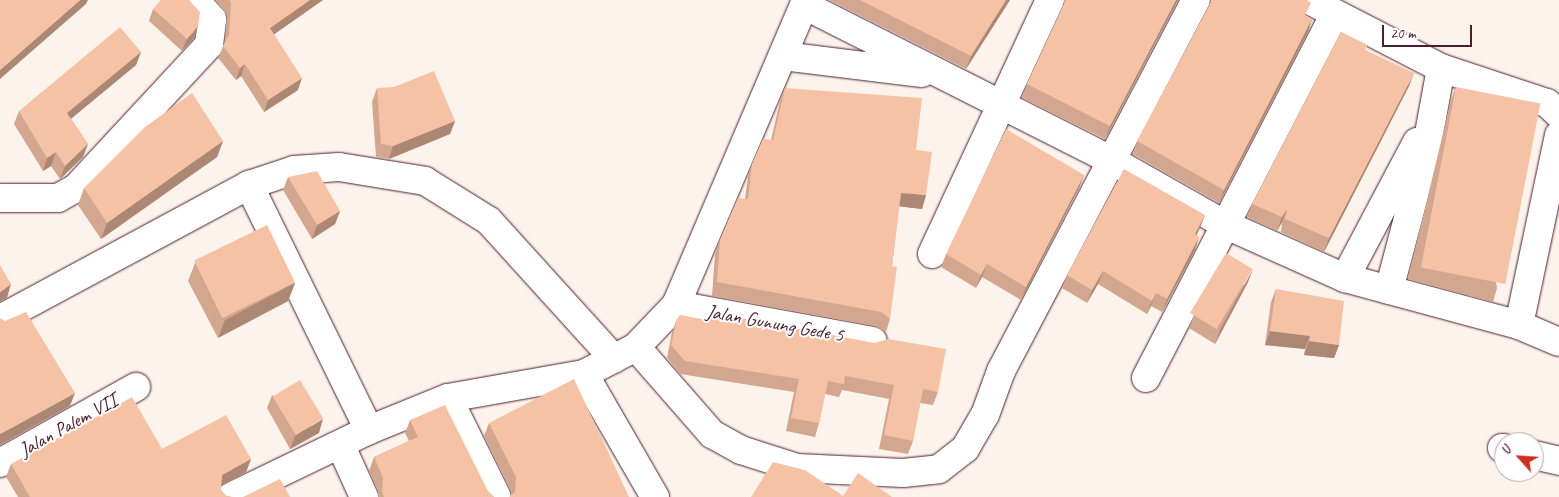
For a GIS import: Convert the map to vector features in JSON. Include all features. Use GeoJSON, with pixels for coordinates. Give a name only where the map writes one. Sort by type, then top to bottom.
{"type":"FeatureCollection","features":[{"type":"Feature","properties":{"kind":"street"},"geometry":{"type":"LineString","coordinates":[[0,198],[58,198],[76,188],[210,45],[212,19],[195,0]]}},
{"type":"Feature","properties":{"kind":"street"},"geometry":{"type":"LineString","coordinates":[[932,254],[1050,0]]}},
{"type":"Feature","properties":{"kind":"street"},"geometry":{"type":"LineString","coordinates":[[0,319],[249,185],[294,170],[339,167],[425,181],[489,221],[625,353],[712,434],[741,450],[797,468],[903,473],[939,469],[965,449],[985,415],[1001,372],[1196,0]]}},
{"type":"Feature","properties":{"kind":"street"},"geometry":{"type":"LineString","coordinates":[[1309,0],[1334,15],[1442,68],[1547,103],[1559,114]]}},
{"type":"Feature","properties":{"kind":"street"},"geometry":{"type":"LineString","coordinates":[[230,497],[341,446],[369,430],[448,398],[584,374],[625,353],[676,305],[805,3],[1001,106],[1112,161],[1224,224],[1345,278],[1519,325],[1559,342]]}},
{"type":"Feature","properties":{"kind":"street"},"geometry":{"type":"LineString","coordinates":[[1146,378],[1224,224],[1334,15]]}},
{"type":"Feature","properties":{"kind":"street"},"geometry":{"type":"LineString","coordinates":[[783,56],[941,75]]}},
{"type":"Feature","properties":{"kind":"street"},"geometry":{"type":"LineString","coordinates":[[1389,290],[1442,68]]}},
{"type":"Feature","properties":{"kind":"street"},"geometry":{"type":"LineString","coordinates":[[1345,278],[1431,116]]}},
{"type":"Feature","properties":{"kind":"street"},"geometry":{"type":"LineString","coordinates":[[1519,325],[1559,136]]}},
{"type":"Feature","properties":{"kind":"street"},"geometry":{"type":"LineString","coordinates":[[249,185],[369,430]]}},
{"type":"Feature","properties":{"kind":"street","name":"Jalan Gunung Gede 5"},"geometry":{"type":"LineString","coordinates":[[676,305],[874,341]]}},
{"type":"Feature","properties":{"kind":"street"},"geometry":{"type":"LineString","coordinates":[[584,374],[655,497]]}},
{"type":"Feature","properties":{"kind":"street","name":"Jalan Palem VII"},"geometry":{"type":"LineString","coordinates":[[0,463],[136,387]]}},
{"type":"Feature","properties":{"kind":"street"},"geometry":{"type":"LineString","coordinates":[[448,398],[497,497]]}},
{"type":"Feature","properties":{"kind":"street"},"geometry":{"type":"LineString","coordinates":[[341,446],[364,497]]}},
{"type":"Feature","properties":{"kind":"street"},"geometry":{"type":"LineString","coordinates":[[1544,457],[1559,461]]}},
{"type":"Feature","properties":{"kind":"building"},"geometry":{"type":"Polygon","coordinates":[[[0,0],[80,0],[0,70],[0,0]]]}},
{"type":"Feature","properties":{"kind":"building"},"geometry":{"type":"Polygon","coordinates":[[[161,0],[189,0],[200,12],[198,26],[187,39],[153,9],[161,0]]]}},
{"type":"Feature","properties":{"kind":"building"},"geometry":{"type":"Polygon","coordinates":[[[229,0],[310,0],[270,28],[302,78],[268,100],[245,64],[240,68],[223,46],[229,35],[231,3],[229,0]]]}},
{"type":"Feature","properties":{"kind":"building"},"geometry":{"type":"Polygon","coordinates":[[[860,0],[1006,0],[971,56],[860,0]]]}},
{"type":"Feature","properties":{"kind":"building"},"geometry":{"type":"Polygon","coordinates":[[[1066,0],[1176,0],[1110,126],[1027,84],[1066,0]]]}},
{"type":"Feature","properties":{"kind":"building"},"geometry":{"type":"Polygon","coordinates":[[[1212,0],[1307,0],[1311,3],[1305,15],[1312,19],[1224,190],[1137,141],[1212,0]]]}},
{"type":"Feature","properties":{"kind":"building"},"geometry":{"type":"Polygon","coordinates":[[[120,27],[141,52],[67,113],[88,144],[65,166],[56,152],[47,158],[19,111],[120,27]]]}},
{"type":"Feature","properties":{"kind":"building"},"geometry":{"type":"Polygon","coordinates":[[[1341,32],[1368,45],[1365,50],[1414,73],[1329,238],[1285,219],[1287,209],[1282,217],[1252,204],[1341,32]]]}},
{"type":"Feature","properties":{"kind":"building"},"geometry":{"type":"Polygon","coordinates":[[[434,71],[455,121],[393,146],[381,144],[377,88],[394,87],[434,71]]]}},
{"type":"Feature","properties":{"kind":"building"},"geometry":{"type":"Polygon","coordinates":[[[1456,87],[1540,103],[1505,284],[1421,268],[1456,87]]]}},
{"type":"Feature","properties":{"kind":"building"},"geometry":{"type":"Polygon","coordinates":[[[785,88],[922,98],[916,150],[932,152],[926,195],[901,193],[892,266],[897,267],[890,319],[881,312],[717,282],[720,240],[738,198],[748,199],[752,164],[763,139],[773,140],[785,88]]]}},
{"type":"Feature","properties":{"kind":"building"},"geometry":{"type":"Polygon","coordinates":[[[192,93],[223,141],[107,223],[84,188],[145,127],[192,93]]]}},
{"type":"Feature","properties":{"kind":"building"},"geometry":{"type":"Polygon","coordinates":[[[1006,129],[1084,175],[1026,287],[987,264],[981,275],[946,254],[1006,129]]]}},
{"type":"Feature","properties":{"kind":"building"},"geometry":{"type":"Polygon","coordinates":[[[1124,169],[1205,215],[1195,234],[1199,237],[1167,299],[1156,293],[1152,301],[1103,271],[1092,290],[1067,275],[1124,169]]]}},
{"type":"Feature","properties":{"kind":"building"},"geometry":{"type":"Polygon","coordinates":[[[317,171],[340,211],[317,225],[288,177],[317,171]]]}},
{"type":"Feature","properties":{"kind":"building"},"geometry":{"type":"Polygon","coordinates":[[[267,225],[295,283],[222,318],[194,261],[267,225]]]}},
{"type":"Feature","properties":{"kind":"building"},"geometry":{"type":"Polygon","coordinates":[[[1226,253],[1253,269],[1217,329],[1190,313],[1226,253]]]}},
{"type":"Feature","properties":{"kind":"building"},"geometry":{"type":"Polygon","coordinates":[[[0,265],[11,284],[0,292],[0,265]]]}},
{"type":"Feature","properties":{"kind":"building"},"geometry":{"type":"Polygon","coordinates":[[[1276,289],[1344,301],[1339,345],[1309,341],[1310,336],[1270,331],[1276,289]]]}},
{"type":"Feature","properties":{"kind":"building"},"geometry":{"type":"Polygon","coordinates":[[[26,312],[75,393],[0,434],[0,318],[5,321],[26,312]]]}},
{"type":"Feature","properties":{"kind":"building"},"geometry":{"type":"Polygon","coordinates":[[[713,313],[875,343],[888,339],[946,349],[938,392],[923,389],[913,441],[884,435],[894,385],[845,376],[844,384],[828,381],[819,423],[791,418],[799,379],[685,361],[671,345],[677,319],[680,315],[712,321],[713,313]]]}},
{"type":"Feature","properties":{"kind":"building"},"geometry":{"type":"Polygon","coordinates":[[[574,379],[629,497],[509,497],[515,492],[516,477],[489,423],[574,379]]]}},
{"type":"Feature","properties":{"kind":"building"},"geometry":{"type":"Polygon","coordinates":[[[300,380],[323,419],[296,435],[273,396],[300,380]]]}},
{"type":"Feature","properties":{"kind":"building"},"geometry":{"type":"Polygon","coordinates":[[[132,397],[162,449],[226,415],[251,459],[222,475],[221,490],[226,496],[232,497],[30,497],[11,464],[132,397]]]}},
{"type":"Feature","properties":{"kind":"building"},"geometry":{"type":"Polygon","coordinates":[[[445,405],[488,491],[494,497],[384,497],[382,492],[383,478],[374,457],[418,437],[410,420],[445,405]]]}},
{"type":"Feature","properties":{"kind":"building"},"geometry":{"type":"Polygon","coordinates":[[[773,462],[805,470],[843,496],[858,473],[892,497],[751,497],[773,462]]]}},
{"type":"Feature","properties":{"kind":"building"},"geometry":{"type":"Polygon","coordinates":[[[280,479],[290,497],[243,497],[280,479]]]}}]}
